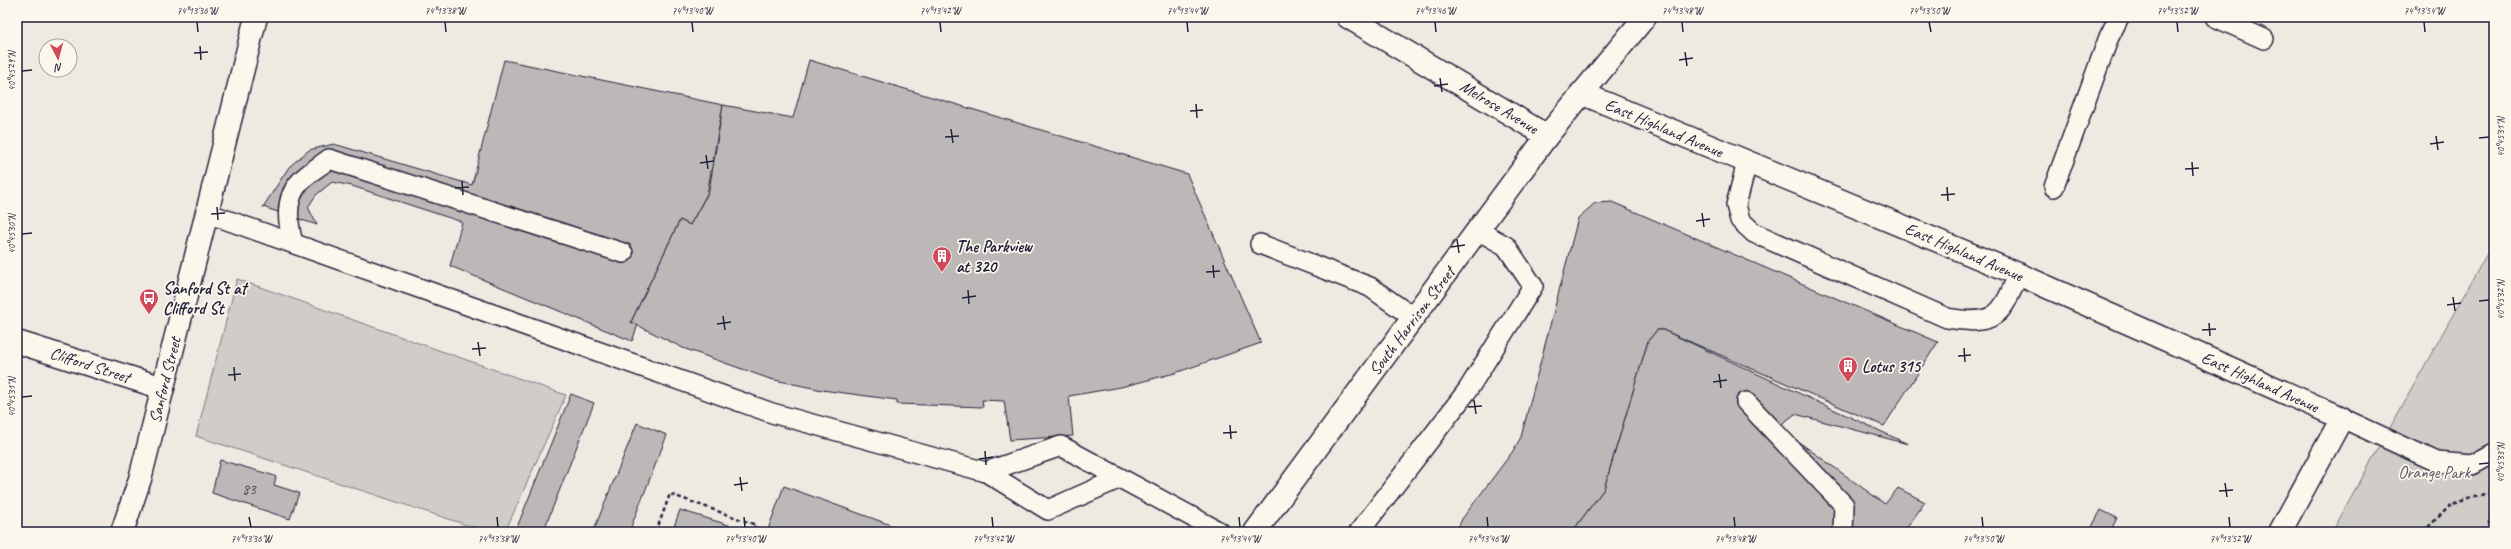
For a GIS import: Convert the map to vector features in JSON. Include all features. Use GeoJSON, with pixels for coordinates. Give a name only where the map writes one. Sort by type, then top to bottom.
{"type":"FeatureCollection","features":[{"type":"Feature","properties":{"kind":"street","name":"Sanford Street"},"geometry":{"type":"LineString","coordinates":[[122,532],[140,478],[256,17]]}},
{"type":"Feature","properties":{"kind":"street","name":"Melrose Avenue"},"geometry":{"type":"LineString","coordinates":[[1348,17],[1548,136]]}},
{"type":"Feature","properties":{"kind":"street","name":"South Harrison Street"},"geometry":{"type":"LineString","coordinates":[[1255,532],[1548,136],[1581,93],[1645,17]]}},
{"type":"Feature","properties":{"kind":"street","name":"East Highland Avenue"},"geometry":{"type":"LineString","coordinates":[[1581,93],[2018,274],[2342,418]]}},
{"type":"Feature","properties":{"kind":"street","name":"Clifford Street"},"geometry":{"type":"LineString","coordinates":[[17,342],[163,388]]}},
{"type":"Feature","properties":{"kind":"street"},"geometry":{"type":"LineString","coordinates":[[2280,532],[2342,418]]}},
{"type":"Feature","properties":{"kind":"lane"},"geometry":{"type":"LineString","coordinates":[[2054,187],[2108,37],[2119,17]]}},
{"type":"Feature","properties":{"kind":"lane"},"geometry":{"type":"LineString","coordinates":[[2215,17],[2264,39]]}},
{"type":"Feature","properties":{"kind":"lane"},"geometry":{"type":"LineString","coordinates":[[293,244],[286,220],[291,200],[298,183],[329,159],[623,253]]}},
{"type":"Feature","properties":{"kind":"lane"},"geometry":{"type":"LineString","coordinates":[[1747,162],[1736,205],[1740,220],[1754,233],[1948,318],[1974,323],[1989,318],[2008,302],[2018,274]]}},
{"type":"Feature","properties":{"kind":"lane"},"geometry":{"type":"LineString","coordinates":[[207,213],[772,413],[986,472],[1048,510],[1120,478]]}},
{"type":"Feature","properties":{"kind":"lane"},"geometry":{"type":"LineString","coordinates":[[1359,532],[1467,391],[1534,286],[1506,246],[1479,231]]}},
{"type":"Feature","properties":{"kind":"lane"},"geometry":{"type":"LineString","coordinates":[[1260,244],[1370,287],[1414,318]]}},
{"type":"Feature","properties":{"kind":"lane"},"geometry":{"type":"LineString","coordinates":[[1746,402],[1844,505],[1843,532]]}},
{"type":"Feature","properties":{"kind":"lane"},"geometry":{"type":"LineString","coordinates":[[2342,418],[2437,462],[2472,465],[2494,453]]}},
{"type":"Feature","properties":{"kind":"lane"},"geometry":{"type":"LineString","coordinates":[[986,472],[1061,446],[1220,532]]}},
{"type":"Feature","properties":{"kind":"path"},"geometry":{"type":"LineString","coordinates":[[2424,532],[2452,504],[2494,491]]}},
{"type":"Feature","properties":{"kind":"path"},"geometry":{"type":"LineString","coordinates":[[656,532],[670,494],[756,525],[753,532]]}},
{"type":"Feature","properties":{"kind":"path"},"geometry":{"type":"LineString","coordinates":[[2486,532],[2494,505]]}},
{"type":"Feature","properties":{"kind":"green space","name":"Orange Park"},"geometry":{"type":"Polygon","coordinates":[[[2494,241],[2494,532],[2332,532],[2494,241]]]}},
{"type":"Feature","properties":{"kind":"green space"},"geometry":{"type":"Polygon","coordinates":[[[237,279],[566,395],[505,532],[488,532],[196,436],[237,279]]]}},
{"type":"Feature","properties":{"kind":"building"},"geometry":{"type":"Polygon","coordinates":[[[504,60],[723,105],[707,194],[690,225],[680,220],[631,322],[638,325],[632,341],[450,266],[462,222],[352,186],[332,182],[316,195],[308,207],[317,225],[263,207],[289,167],[309,150],[334,144],[472,185],[504,60]]]}},
{"type":"Feature","properties":{"kind":"building","name":"The Parkview at 320"},"geometry":{"type":"Polygon","coordinates":[[[809,60],[1187,174],[1261,343],[1175,373],[1121,387],[1069,396],[1073,436],[1010,440],[1004,401],[982,400],[983,407],[897,404],[897,400],[822,390],[770,379],[683,348],[631,322],[680,220],[690,225],[709,191],[723,105],[793,118],[809,60]]]}},
{"type":"Feature","properties":{"kind":"building","name":"Lotus 315"},"geometry":{"type":"Polygon","coordinates":[[[1612,202],[1938,342],[1884,426],[1663,330],[1657,330],[1648,341],[1604,489],[1572,532],[1456,532],[1462,519],[1513,451],[1521,437],[1578,218],[1595,203],[1612,202]]]}},
{"type":"Feature","properties":{"kind":"building"},"geometry":{"type":"Polygon","coordinates":[[[1657,330],[1663,330],[1908,444],[1795,414],[1778,427],[1885,504],[1898,488],[1925,502],[1904,532],[1572,532],[1604,489],[1648,341],[1657,330]]]}},
{"type":"Feature","properties":{"kind":"building"},"geometry":{"type":"Polygon","coordinates":[[[571,394],[594,403],[543,532],[515,532],[571,394]]]}},
{"type":"Feature","properties":{"kind":"building"},"geometry":{"type":"Polygon","coordinates":[[[637,423],[667,435],[629,532],[593,532],[637,423]]]}},
{"type":"Feature","properties":{"kind":"building"},"geometry":{"type":"Polygon","coordinates":[[[220,460],[272,475],[276,477],[274,485],[299,493],[290,519],[212,493],[220,460]]]}},
{"type":"Feature","properties":{"kind":"building"},"geometry":{"type":"Polygon","coordinates":[[[784,486],[910,532],[767,532],[784,486]]]}},
{"type":"Feature","properties":{"kind":"building"},"geometry":{"type":"Polygon","coordinates":[[[680,510],[735,527],[733,532],[672,532],[680,510]]]}},
{"type":"Feature","properties":{"kind":"building"},"geometry":{"type":"Polygon","coordinates":[[[2101,510],[2117,518],[2110,532],[2089,532],[2101,510]]]}},
{"type":"Feature","properties":{"kind":"place","name":"The Parkview at 320"},"geometry":{"type":"Point","coordinates":[942,273]}},
{"type":"Feature","properties":{"kind":"place","name":"Sanford St at Clifford St"},"geometry":{"type":"Point","coordinates":[149,315]}},
{"type":"Feature","properties":{"kind":"place","name":"Lotus 315"},"geometry":{"type":"Point","coordinates":[1848,383]}}]}
